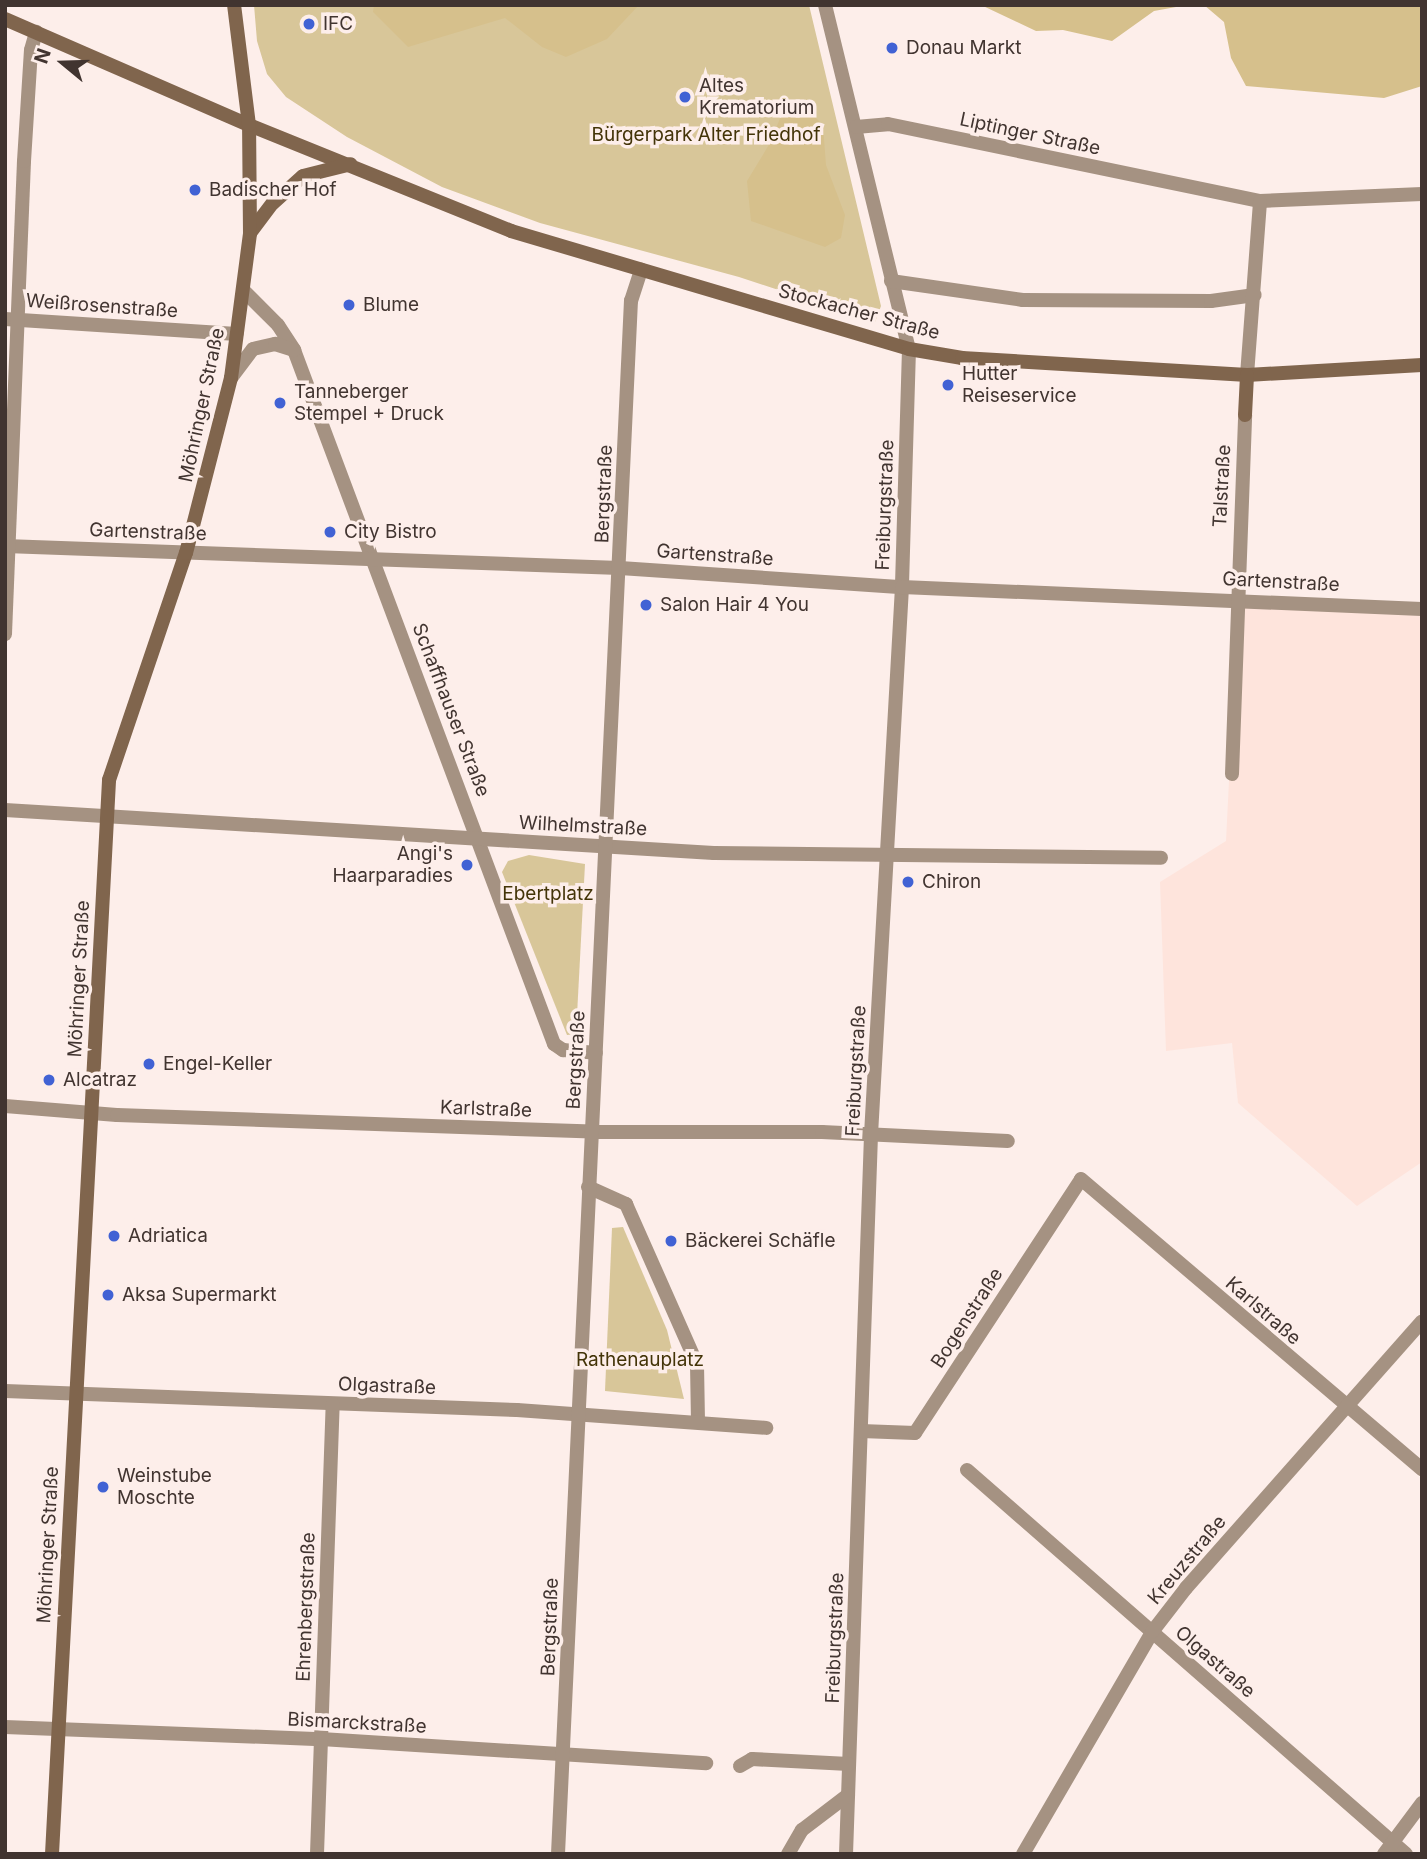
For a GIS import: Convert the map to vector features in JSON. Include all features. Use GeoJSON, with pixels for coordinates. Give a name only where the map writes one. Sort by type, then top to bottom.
{"type":"FeatureCollection","features":[{"type":"Feature","properties":{"kind":"street","name":"Möhringer Straße"},"geometry":{"type":"LineString","coordinates":[[52,1854],[109,780],[135,694],[186,553],[231,378],[250,233],[249,125],[234,5]]}},
{"type":"Feature","properties":{"kind":"street"},"geometry":{"type":"LineString","coordinates":[[825,5],[909,349]]}},
{"type":"Feature","properties":{"kind":"street","name":"Stockacher Straße"},"geometry":{"type":"LineString","coordinates":[[5,19],[249,125],[351,164],[511,231],[909,349],[962,358],[1247,375],[1422,365]]}},
{"type":"Feature","properties":{"kind":"street"},"geometry":{"type":"LineString","coordinates":[[5,634],[11,319],[31,50],[36,32]]}},
{"type":"Feature","properties":{"kind":"street","name":"Liptinger Straße"},"geometry":{"type":"LineString","coordinates":[[856,127],[888,124],[1260,201],[1422,194]]}},
{"type":"Feature","properties":{"kind":"street"},"geometry":{"type":"LineString","coordinates":[[250,233],[273,203],[303,176],[351,164]]}},
{"type":"Feature","properties":{"kind":"street","name":"Talstraße"},"geometry":{"type":"LineString","coordinates":[[1232,774],[1236,599],[1247,375],[1260,201]]}},
{"type":"Feature","properties":{"kind":"street","name":"Bergstraße"},"geometry":{"type":"LineString","coordinates":[[558,1854],[588,1186],[608,846],[631,301],[641,270]]}},
{"type":"Feature","properties":{"kind":"street","name":"Stockacher Straße"},"geometry":{"type":"LineString","coordinates":[[891,281],[1023,300],[1211,301],[1255,295]]}},
{"type":"Feature","properties":{"kind":"street","name":"Schaffhauser Straße"},"geometry":{"type":"LineString","coordinates":[[243,290],[278,325],[294,350],[480,840],[554,1044],[563,1050],[596,1053]]}},
{"type":"Feature","properties":{"kind":"street","name":"Weißrosenstraße"},"geometry":{"type":"LineString","coordinates":[[11,319],[237,334]]}},
{"type":"Feature","properties":{"kind":"street"},"geometry":{"type":"LineString","coordinates":[[231,378],[253,349],[275,344],[294,350]]}},
{"type":"Feature","properties":{"kind":"street","name":"Freiburgstraße"},"geometry":{"type":"LineString","coordinates":[[846,1854],[871,1135],[902,587],[909,349]]}},
{"type":"Feature","properties":{"kind":"street","name":"Gartenstraße"},"geometry":{"type":"LineString","coordinates":[[8,546],[620,568],[902,587],[1236,599],[1422,609]]}},
{"type":"Feature","properties":{"kind":"street","name":"Wilhelmstraße"},"geometry":{"type":"LineString","coordinates":[[5,810],[107,814],[180,823],[608,846],[888,856],[1161,858]]}},
{"type":"Feature","properties":{"kind":"street","name":"Karlstraße"},"geometry":{"type":"LineString","coordinates":[[5,1106],[91,1113],[592,1132],[871,1135],[1009,1141]]}},
{"type":"Feature","properties":{"kind":"street","name":"Karlstraße"},"geometry":{"type":"LineString","coordinates":[[1081,1179],[1346,1409],[1422,1469]]}},
{"type":"Feature","properties":{"kind":"street","name":"Bogenstraße"},"geometry":{"type":"LineString","coordinates":[[861,1431],[915,1433],[1081,1179]]}},
{"type":"Feature","properties":{"kind":"street"},"geometry":{"type":"LineString","coordinates":[[588,1186],[626,1204],[697,1364],[698,1420]]}},
{"type":"Feature","properties":{"kind":"street","name":"Kreuzstraße"},"geometry":{"type":"LineString","coordinates":[[1023,1854],[1152,1632],[1186,1587],[1422,1321]]}},
{"type":"Feature","properties":{"kind":"street","name":"Olgastraße"},"geometry":{"type":"LineString","coordinates":[[5,1391],[578,1413],[698,1420],[766,1428]]}},
{"type":"Feature","properties":{"kind":"street","name":"Ehrenbergstraße"},"geometry":{"type":"LineString","coordinates":[[317,1854],[333,1404]]}},
{"type":"Feature","properties":{"kind":"street","name":"Olgastraße"},"geometry":{"type":"LineString","coordinates":[[967,1470],[1152,1632],[1388,1848],[1406,1854]]}},
{"type":"Feature","properties":{"kind":"street","name":"Bismarckstraße"},"geometry":{"type":"LineString","coordinates":[[5,1727],[321,1739],[706,1763]]}},
{"type":"Feature","properties":{"kind":"street"},"geometry":{"type":"LineString","coordinates":[[740,1766],[751,1759],[849,1764]]}},
{"type":"Feature","properties":{"kind":"street"},"geometry":{"type":"LineString","coordinates":[[788,1854],[802,1830],[848,1795]]}},
{"type":"Feature","properties":{"kind":"street"},"geometry":{"type":"LineString","coordinates":[[1388,1848],[1422,1803]]}},
{"type":"Feature","properties":{"kind":"shaded area"},"geometry":{"type":"Polygon","coordinates":[[[374,5],[639,5],[607,39],[566,57],[542,47],[505,18],[408,47],[373,12],[374,5]]]}},
{"type":"Feature","properties":{"kind":"shaded area"},"geometry":{"type":"Polygon","coordinates":[[[981,5],[1187,5],[1154,11],[1112,41],[1063,30],[1036,31],[981,5]]]}},
{"type":"Feature","properties":{"kind":"shaded area"},"geometry":{"type":"Polygon","coordinates":[[[1204,5],[1422,5],[1422,86],[1384,98],[1246,86],[1231,58],[1224,22],[1204,5]]]}},
{"type":"Feature","properties":{"kind":"shaded area"},"geometry":{"type":"Polygon","coordinates":[[[803,105],[823,125],[826,165],[845,215],[841,238],[825,247],[751,221],[747,181],[770,143],[783,111],[803,105]]]}},
{"type":"Feature","properties":{"kind":"shaded area"},"geometry":{"type":"Polygon","coordinates":[[[1238,600],[1422,609],[1422,1162],[1357,1206],[1238,1103],[1232,1043],[1166,1051],[1160,882],[1226,841],[1238,600]]]}},
{"type":"Feature","properties":{"kind":"green space","name":"Bürgerpark Alter Friedhof"},"geometry":{"type":"Polygon","coordinates":[[[254,5],[809,5],[881,306],[875,322],[739,277],[540,223],[442,187],[347,137],[286,97],[267,74],[257,41],[254,5]]]}},
{"type":"Feature","properties":{"kind":"green space","name":"Ebertplatz"},"geometry":{"type":"Polygon","coordinates":[[[529,855],[585,864],[576,1034],[567,1035],[502,872],[508,861],[529,855]]]}},
{"type":"Feature","properties":{"kind":"green space","name":"Rathenauplatz"},"geometry":{"type":"Polygon","coordinates":[[[623,1227],[667,1330],[684,1399],[605,1391],[612,1228],[623,1227]]]}},
{"type":"Feature","properties":{"kind":"place","name":"IFC"},"geometry":{"type":"Point","coordinates":[309,24]}},
{"type":"Feature","properties":{"kind":"place","name":"Donau Markt"},"geometry":{"type":"Point","coordinates":[892,48]}},
{"type":"Feature","properties":{"kind":"place","name":"Altes Krematorium"},"geometry":{"type":"Point","coordinates":[685,97]}},
{"type":"Feature","properties":{"kind":"place","name":"Badischer Hof"},"geometry":{"type":"Point","coordinates":[195,190]}},
{"type":"Feature","properties":{"kind":"place","name":"Blume"},"geometry":{"type":"Point","coordinates":[349,305]}},
{"type":"Feature","properties":{"kind":"place","name":"Hutter Reiseservice"},"geometry":{"type":"Point","coordinates":[948,385]}},
{"type":"Feature","properties":{"kind":"place","name":"Tanneberger Stempel + Druck"},"geometry":{"type":"Point","coordinates":[280,403]}},
{"type":"Feature","properties":{"kind":"place","name":"City Bistro"},"geometry":{"type":"Point","coordinates":[330,532]}},
{"type":"Feature","properties":{"kind":"place","name":"Salon Hair 4 You"},"geometry":{"type":"Point","coordinates":[646,605]}},
{"type":"Feature","properties":{"kind":"place","name":"Angi's Haarparadies"},"geometry":{"type":"Point","coordinates":[467,865]}},
{"type":"Feature","properties":{"kind":"place","name":"Chiron"},"geometry":{"type":"Point","coordinates":[908,882]}},
{"type":"Feature","properties":{"kind":"place","name":"Engel-Keller"},"geometry":{"type":"Point","coordinates":[149,1064]}},
{"type":"Feature","properties":{"kind":"place","name":"Alcatraz"},"geometry":{"type":"Point","coordinates":[49,1080]}},
{"type":"Feature","properties":{"kind":"place","name":"Adriatica"},"geometry":{"type":"Point","coordinates":[114,1236]}},
{"type":"Feature","properties":{"kind":"place","name":"Bäckerei Schäfle"},"geometry":{"type":"Point","coordinates":[671,1241]}},
{"type":"Feature","properties":{"kind":"place","name":"Aksa Supermarkt"},"geometry":{"type":"Point","coordinates":[108,1295]}},
{"type":"Feature","properties":{"kind":"place","name":"Weinstube Moschte"},"geometry":{"type":"Point","coordinates":[103,1487]}}]}
